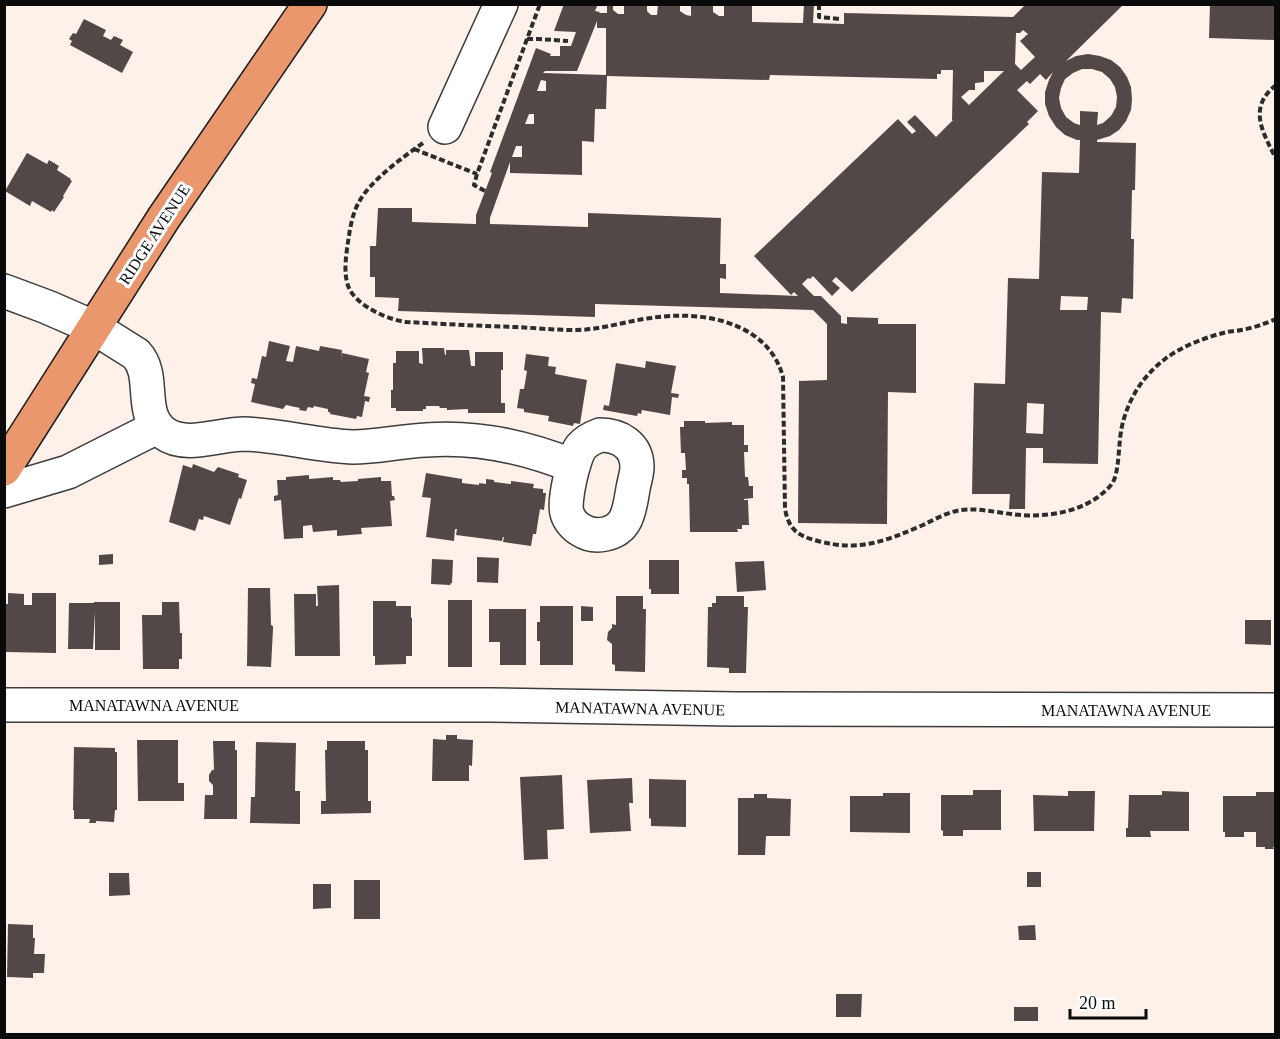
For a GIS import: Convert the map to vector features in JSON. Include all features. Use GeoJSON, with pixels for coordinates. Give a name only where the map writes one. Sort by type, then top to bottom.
{"type":"FeatureCollection","features":[{"type":"Feature","properties":{"kind":"main road","name":"RIDGE AVENUE"},"geometry":{"type":"LineString","coordinates":[[4,469],[163,219],[304,7]]}},
{"type":"Feature","properties":{"kind":"street"},"geometry":{"type":"LineString","coordinates":[[445,127],[501,4]]}},
{"type":"Feature","properties":{"kind":"street"},"geometry":{"type":"LineString","coordinates":[[4,291],[93,327],[120,343],[140,359],[145,368],[152,420],[166,435],[175,439],[185,441],[242,434],[352,447],[429,439],[487,442],[543,454],[573,466]]}},
{"type":"Feature","properties":{"kind":"street"},"geometry":{"type":"LineString","coordinates":[[4,491],[68,472],[157,427]]}},
{"type":"Feature","properties":{"kind":"street","name":"MANATAWNA AVENUE"},"geometry":{"type":"LineString","coordinates":[[4,705],[491,705],[735,709],[1275,710]]}},
{"type":"Feature","properties":{"kind":"path"},"geometry":{"type":"LineString","coordinates":[[485,191],[474,185],[477,174],[540,4]]}},
{"type":"Feature","properties":{"kind":"path"},"geometry":{"type":"LineString","coordinates":[[819,4],[819,17],[840,19]]}},
{"type":"Feature","properties":{"kind":"path"},"geometry":{"type":"LineString","coordinates":[[527,39],[568,41]]}},
{"type":"Feature","properties":{"kind":"path"},"geometry":{"type":"LineString","coordinates":[[1275,85],[1263,99],[1260,108],[1264,134],[1275,159]]}},
{"type":"Feature","properties":{"kind":"path"},"geometry":{"type":"LineString","coordinates":[[445,127],[380,177],[359,201],[352,217],[346,259],[349,288],[354,295],[382,316],[406,322],[591,330],[654,317],[700,316],[740,327],[763,342],[774,355],[783,377],[787,521],[797,533],[825,543],[874,544],[889,540],[958,510],[981,509],[1038,515],[1088,504],[1110,488],[1114,480],[1118,443],[1127,408],[1133,394],[1153,370],[1166,359],[1195,343],[1228,332],[1261,326],[1275,319]]}},
{"type":"Feature","properties":{"kind":"path"},"geometry":{"type":"LineString","coordinates":[[414,149],[477,174]]}},
{"type":"Feature","properties":{"kind":"building"},"geometry":{"type":"Polygon","coordinates":[[[564,4],[598,4],[595,11],[607,13],[607,4],[613,4],[613,10],[618,14],[624,14],[624,4],[647,4],[647,11],[651,15],[657,15],[658,5],[680,5],[680,11],[691,16],[691,5],[713,5],[713,12],[724,16],[724,5],[752,4],[752,22],[803,23],[804,4],[814,4],[813,23],[844,24],[844,13],[1013,17],[1026,4],[1124,4],[1066,61],[1088,54],[1111,60],[1120,67],[1131,87],[1131,110],[1119,130],[1097,142],[1136,143],[1131,239],[1134,239],[1133,299],[1122,298],[1121,313],[1101,312],[1098,464],[1043,463],[1043,448],[1026,448],[1025,509],[1009,509],[1010,494],[972,494],[974,383],[1005,384],[1008,278],[1039,279],[1042,172],[1079,173],[1080,140],[1065,135],[1056,127],[1045,104],[1045,92],[1053,72],[1046,80],[1040,74],[1030,84],[1027,81],[1017,90],[1038,111],[1027,122],[1029,124],[852,292],[836,277],[832,281],[840,288],[832,296],[813,276],[802,284],[814,296],[821,296],[841,316],[841,323],[847,324],[847,317],[878,318],[878,324],[916,324],[916,393],[888,392],[887,524],[798,523],[799,381],[827,380],[827,324],[813,310],[595,304],[595,317],[398,311],[399,298],[375,297],[375,277],[370,277],[370,246],[376,246],[378,208],[412,208],[412,222],[476,224],[476,215],[492,173],[490,172],[536,48],[551,54],[550,56],[560,56],[560,46],[571,46],[576,32],[554,31],[564,4]],[[597,21],[577,71],[545,71],[543,73],[606,75],[606,28],[597,28],[597,21]],[[1023,30],[1016,33],[1015,64],[1021,70],[1035,57],[1020,41],[1028,34],[1023,30]],[[1082,69],[1065,79],[1059,98],[1061,108],[1066,117],[1074,123],[1080,125],[1080,111],[1098,112],[1097,125],[1103,123],[1116,107],[1115,87],[1102,72],[1082,69]],[[941,70],[941,74],[937,74],[937,79],[770,75],[769,80],[607,76],[606,109],[595,109],[594,142],[582,141],[582,175],[510,173],[510,162],[490,218],[490,224],[588,227],[588,213],[721,218],[720,264],[726,264],[726,279],[720,278],[720,293],[798,296],[794,292],[791,295],[754,256],[898,119],[912,134],[916,131],[907,122],[915,115],[936,137],[953,120],[953,70],[941,70]],[[984,71],[984,82],[975,83],[975,90],[969,90],[961,97],[969,105],[1004,71],[984,71]],[[541,80],[537,91],[546,91],[546,81],[541,80]],[[529,114],[525,124],[534,124],[534,114],[529,114]],[[516,146],[512,157],[522,157],[522,146],[516,146]],[[1061,296],[1060,310],[1087,310],[1088,297],[1061,296]],[[1027,403],[1026,433],[1043,434],[1044,404],[1027,403]]]}},
{"type":"Feature","properties":{"kind":"building"},"geometry":{"type":"Polygon","coordinates":[[[1210,4],[1275,4],[1275,40],[1209,38],[1210,4]]]}},
{"type":"Feature","properties":{"kind":"building"},"geometry":{"type":"Polygon","coordinates":[[[84,19],[106,30],[103,36],[111,40],[114,36],[123,40],[120,45],[133,52],[122,73],[70,45],[72,41],[69,39],[73,33],[76,34],[84,19]]]}},
{"type":"Feature","properties":{"kind":"building"},"geometry":{"type":"Polygon","coordinates":[[[27,153],[47,164],[49,160],[59,166],[57,170],[72,181],[54,212],[32,201],[30,206],[5,191],[27,153]]]}},
{"type":"Feature","properties":{"kind":"building"},"geometry":{"type":"Polygon","coordinates":[[[269,341],[290,346],[286,361],[293,362],[296,346],[319,351],[320,346],[342,350],[341,360],[342,353],[369,359],[366,372],[369,373],[364,396],[370,397],[369,402],[365,401],[362,417],[357,416],[356,419],[330,414],[328,409],[314,406],[313,408],[308,407],[306,411],[286,405],[283,409],[251,402],[255,384],[251,383],[252,378],[257,379],[262,356],[266,357],[269,341]]]}},
{"type":"Feature","properties":{"kind":"building"},"geometry":{"type":"Polygon","coordinates":[[[422,348],[444,348],[445,355],[446,350],[469,350],[471,366],[475,366],[475,352],[503,352],[501,403],[505,403],[505,413],[468,413],[468,409],[447,410],[439,406],[426,406],[423,411],[396,411],[396,408],[391,408],[393,363],[396,363],[396,351],[419,351],[419,363],[423,364],[422,348]]]}},
{"type":"Feature","properties":{"kind":"building"},"geometry":{"type":"Polygon","coordinates":[[[526,354],[549,357],[548,366],[556,367],[555,374],[587,380],[580,424],[574,423],[573,426],[548,421],[549,416],[524,412],[524,409],[517,408],[520,389],[524,389],[527,371],[524,370],[526,354]]]}},
{"type":"Feature","properties":{"kind":"building"},"geometry":{"type":"Polygon","coordinates":[[[646,361],[676,366],[671,393],[679,394],[678,398],[672,397],[670,415],[642,410],[637,416],[603,410],[604,405],[609,406],[616,363],[645,368],[646,361]]]}},
{"type":"Feature","properties":{"kind":"building"},"geometry":{"type":"Polygon","coordinates":[[[684,421],[732,422],[732,425],[744,425],[744,445],[748,445],[748,452],[744,452],[745,477],[748,477],[749,486],[753,486],[753,498],[744,499],[748,500],[749,525],[742,525],[742,529],[737,529],[738,532],[690,532],[689,484],[687,484],[687,478],[682,478],[682,470],[686,470],[685,453],[681,453],[680,427],[684,427],[684,421]]]}},
{"type":"Feature","properties":{"kind":"building"},"geometry":{"type":"Polygon","coordinates":[[[193,464],[214,472],[218,467],[239,474],[238,477],[247,480],[230,525],[204,516],[203,520],[199,519],[195,531],[169,522],[183,465],[192,468],[193,464]]]}},
{"type":"Feature","properties":{"kind":"building"},"geometry":{"type":"Polygon","coordinates":[[[426,473],[462,479],[462,483],[486,484],[486,479],[511,484],[511,481],[534,484],[533,488],[543,489],[543,493],[546,493],[544,510],[540,509],[536,534],[533,534],[531,546],[503,542],[504,537],[502,541],[456,535],[457,529],[455,529],[454,541],[426,537],[431,498],[422,497],[426,473]]]}},
{"type":"Feature","properties":{"kind":"building"},"geometry":{"type":"Polygon","coordinates":[[[309,475],[309,479],[333,477],[333,480],[341,482],[381,477],[381,481],[391,481],[392,496],[395,500],[390,501],[392,526],[361,528],[362,534],[337,536],[337,530],[313,532],[312,525],[303,526],[303,538],[284,539],[281,500],[274,501],[274,496],[278,495],[277,480],[309,475]]]}},
{"type":"Feature","properties":{"kind":"building"},"geometry":{"type":"Polygon","coordinates":[[[113,554],[113,564],[99,565],[99,555],[113,554]]]}},
{"type":"Feature","properties":{"kind":"building"},"geometry":{"type":"Polygon","coordinates":[[[477,557],[499,558],[498,583],[477,582],[477,557]]]}},
{"type":"Feature","properties":{"kind":"building"},"geometry":{"type":"Polygon","coordinates":[[[432,559],[453,560],[450,585],[431,584],[432,559]]]}},
{"type":"Feature","properties":{"kind":"building"},"geometry":{"type":"Polygon","coordinates":[[[649,560],[679,560],[679,594],[651,594],[649,560]]]}},
{"type":"Feature","properties":{"kind":"building"},"geometry":{"type":"Polygon","coordinates":[[[764,561],[766,590],[737,592],[735,562],[764,561]]]}},
{"type":"Feature","properties":{"kind":"building"},"geometry":{"type":"Polygon","coordinates":[[[339,585],[340,656],[295,656],[294,594],[316,594],[316,606],[318,606],[317,586],[339,585]]]}},
{"type":"Feature","properties":{"kind":"building"},"geometry":{"type":"Polygon","coordinates":[[[248,588],[270,588],[271,625],[273,626],[271,667],[247,666],[248,588]]]}},
{"type":"Feature","properties":{"kind":"building"},"geometry":{"type":"Polygon","coordinates":[[[8,593],[24,594],[24,605],[32,605],[32,593],[56,593],[56,653],[6,652],[8,593]]]}},
{"type":"Feature","properties":{"kind":"building"},"geometry":{"type":"Polygon","coordinates":[[[616,596],[643,596],[643,609],[646,609],[645,672],[615,671],[615,665],[612,664],[612,644],[607,640],[612,624],[616,625],[616,596]]]}},
{"type":"Feature","properties":{"kind":"building"},"geometry":{"type":"Polygon","coordinates":[[[716,596],[744,596],[744,607],[748,607],[746,673],[729,673],[729,668],[707,667],[708,607],[716,603],[716,596]]]}},
{"type":"Feature","properties":{"kind":"building"},"geometry":{"type":"Polygon","coordinates":[[[448,600],[472,600],[472,667],[448,667],[448,600]]]}},
{"type":"Feature","properties":{"kind":"building"},"geometry":{"type":"Polygon","coordinates":[[[373,601],[396,601],[396,606],[411,606],[412,656],[406,656],[406,664],[375,665],[373,601]]]}},
{"type":"Feature","properties":{"kind":"building"},"geometry":{"type":"Polygon","coordinates":[[[120,602],[120,650],[95,650],[95,611],[93,649],[68,649],[69,603],[120,602]]]}},
{"type":"Feature","properties":{"kind":"building"},"geometry":{"type":"Polygon","coordinates":[[[162,602],[179,602],[182,659],[179,659],[179,669],[143,669],[142,615],[162,615],[162,602]]]}},
{"type":"Feature","properties":{"kind":"building"},"geometry":{"type":"Polygon","coordinates":[[[540,606],[573,606],[573,665],[540,665],[537,622],[540,622],[540,606]]]}},
{"type":"Feature","properties":{"kind":"building"},"geometry":{"type":"Polygon","coordinates":[[[581,606],[593,607],[593,621],[581,621],[581,606]]]}},
{"type":"Feature","properties":{"kind":"building"},"geometry":{"type":"Polygon","coordinates":[[[489,609],[526,609],[526,665],[500,665],[500,642],[489,642],[489,609]]]}},
{"type":"Feature","properties":{"kind":"building"},"geometry":{"type":"Polygon","coordinates":[[[1245,620],[1271,620],[1271,645],[1245,644],[1245,620]]]}},
{"type":"Feature","properties":{"kind":"building"},"geometry":{"type":"Polygon","coordinates":[[[446,735],[457,735],[457,739],[473,740],[469,781],[432,781],[433,739],[446,740],[446,735]]]}},
{"type":"Feature","properties":{"kind":"building"},"geometry":{"type":"Polygon","coordinates":[[[137,740],[178,740],[178,783],[184,783],[184,801],[138,801],[137,740]]]}},
{"type":"Feature","properties":{"kind":"building"},"geometry":{"type":"Polygon","coordinates":[[[213,741],[235,741],[237,819],[204,819],[205,795],[213,795],[213,785],[209,781],[209,775],[214,770],[213,741]]]}},
{"type":"Feature","properties":{"kind":"building"},"geometry":{"type":"Polygon","coordinates":[[[327,741],[365,741],[365,750],[368,750],[368,801],[371,801],[371,813],[321,814],[321,801],[326,801],[325,750],[327,750],[327,741]]]}},
{"type":"Feature","properties":{"kind":"building"},"geometry":{"type":"Polygon","coordinates":[[[256,742],[296,743],[295,791],[300,791],[300,824],[250,823],[251,797],[255,797],[256,742]]]}},
{"type":"Feature","properties":{"kind":"building"},"geometry":{"type":"Polygon","coordinates":[[[74,747],[115,748],[117,752],[117,810],[115,810],[114,822],[89,823],[90,819],[74,819],[74,747]]]}},
{"type":"Feature","properties":{"kind":"building"},"geometry":{"type":"Polygon","coordinates":[[[562,775],[564,829],[547,830],[548,859],[524,860],[520,777],[562,775]]]}},
{"type":"Feature","properties":{"kind":"building"},"geometry":{"type":"Polygon","coordinates":[[[632,778],[633,803],[629,803],[631,831],[590,833],[587,780],[632,778]]]}},
{"type":"Feature","properties":{"kind":"building"},"geometry":{"type":"Polygon","coordinates":[[[649,779],[686,780],[686,827],[651,826],[649,779]]]}},
{"type":"Feature","properties":{"kind":"building"},"geometry":{"type":"Polygon","coordinates":[[[973,790],[1001,790],[1001,830],[963,830],[963,836],[943,836],[941,795],[973,795],[973,790]]]}},
{"type":"Feature","properties":{"kind":"building"},"geometry":{"type":"Polygon","coordinates":[[[1068,791],[1095,791],[1094,831],[1034,831],[1033,795],[1068,796],[1068,791]]]}},
{"type":"Feature","properties":{"kind":"building"},"geometry":{"type":"Polygon","coordinates":[[[1162,791],[1189,792],[1189,831],[1150,831],[1151,837],[1126,837],[1129,795],[1162,795],[1162,791]]]}},
{"type":"Feature","properties":{"kind":"building"},"geometry":{"type":"Polygon","coordinates":[[[1256,792],[1275,792],[1274,849],[1256,847],[1256,832],[1244,832],[1244,837],[1225,837],[1225,832],[1223,832],[1223,796],[1256,796],[1256,792]]]}},
{"type":"Feature","properties":{"kind":"building"},"geometry":{"type":"Polygon","coordinates":[[[883,793],[910,793],[910,833],[850,832],[850,796],[883,796],[883,793]]]}},
{"type":"Feature","properties":{"kind":"building"},"geometry":{"type":"Polygon","coordinates":[[[754,794],[767,794],[767,798],[791,799],[790,836],[766,836],[765,855],[738,855],[738,798],[754,798],[754,794]]]}},
{"type":"Feature","properties":{"kind":"building"},"geometry":{"type":"Polygon","coordinates":[[[1027,872],[1041,872],[1041,887],[1027,887],[1027,872]]]}},
{"type":"Feature","properties":{"kind":"building"},"geometry":{"type":"Polygon","coordinates":[[[109,873],[129,873],[130,895],[109,896],[109,873]]]}},
{"type":"Feature","properties":{"kind":"building"},"geometry":{"type":"Polygon","coordinates":[[[354,880],[380,880],[380,919],[354,919],[354,880]]]}},
{"type":"Feature","properties":{"kind":"building"},"geometry":{"type":"Polygon","coordinates":[[[313,884],[331,884],[331,908],[313,909],[313,884]]]}},
{"type":"Feature","properties":{"kind":"building"},"geometry":{"type":"Polygon","coordinates":[[[8,924],[33,925],[34,954],[45,954],[44,973],[33,973],[33,978],[7,977],[8,924]]]}},
{"type":"Feature","properties":{"kind":"building"},"geometry":{"type":"Polygon","coordinates":[[[1035,925],[1036,940],[1019,940],[1018,926],[1035,925]]]}},
{"type":"Feature","properties":{"kind":"building"},"geometry":{"type":"Polygon","coordinates":[[[836,994],[862,994],[861,1017],[836,1017],[836,994]]]}},
{"type":"Feature","properties":{"kind":"building"},"geometry":{"type":"Polygon","coordinates":[[[1014,1007],[1038,1007],[1038,1021],[1014,1021],[1014,1007]]]}}]}
